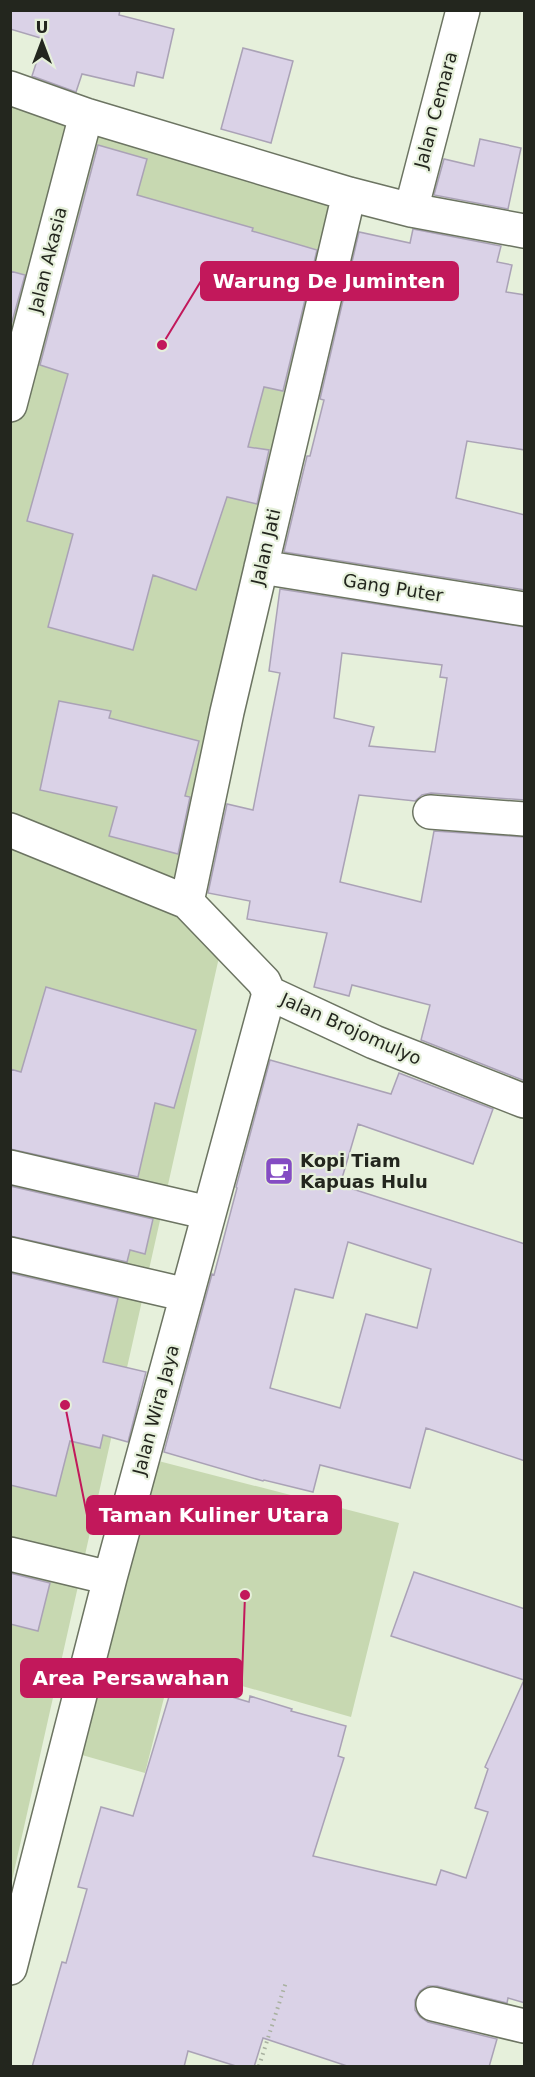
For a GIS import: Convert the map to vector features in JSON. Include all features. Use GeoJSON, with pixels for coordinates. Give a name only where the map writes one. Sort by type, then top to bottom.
{"type":"FeatureCollection","features":[{"type":"Feature","properties":{"kind":"street","name":"Jalan Cemara"},"geometry":{"type":"LineString","coordinates":[[411,210],[463,10]]}},
{"type":"Feature","properties":{"kind":"street"},"geometry":{"type":"LineString","coordinates":[[10,88],[86,115],[349,194],[411,210],[525,231]]}},
{"type":"Feature","properties":{"kind":"street","name":"Jalan Akasia"},"geometry":{"type":"LineString","coordinates":[[10,405],[86,115]]}},
{"type":"Feature","properties":{"kind":"street","name":"Jalan Jati"},"geometry":{"type":"LineString","coordinates":[[187,902],[227,712],[349,194]]}},
{"type":"Feature","properties":{"kind":"street","name":"Gang Puter"},"geometry":{"type":"LineString","coordinates":[[261,567],[525,609]]}},
{"type":"Feature","properties":{"kind":"street"},"geometry":{"type":"LineString","coordinates":[[430,812],[525,819]]}},
{"type":"Feature","properties":{"kind":"street","name":"Jalan Brojomulyo"},"geometry":{"type":"LineString","coordinates":[[10,830],[187,902],[264,982],[269,993],[374,1042],[525,1101]]}},
{"type":"Feature","properties":{"kind":"street","name":"Jalan Wira Jaya"},"geometry":{"type":"LineString","coordinates":[[10,1968],[22,1880],[110,1578],[269,993]]}},
{"type":"Feature","properties":{"kind":"street"},"geometry":{"type":"LineString","coordinates":[[10,1167],[209,1214]]}},
{"type":"Feature","properties":{"kind":"street"},"geometry":{"type":"LineString","coordinates":[[10,1254],[187,1295]]}},
{"type":"Feature","properties":{"kind":"street"},"geometry":{"type":"LineString","coordinates":[[10,1554],[110,1578]]}},
{"type":"Feature","properties":{"kind":"street"},"geometry":{"type":"LineString","coordinates":[[433,2004],[525,2026]]}},
{"type":"Feature","properties":{"kind":"path"},"geometry":{"type":"LineString","coordinates":[[259,2067],[286,1982]]}},
{"type":"Feature","properties":{"kind":"green space"},"geometry":{"type":"Polygon","coordinates":[[[11,106],[334,196],[183,900],[224,935],[11,1885],[11,106]]]}},
{"type":"Feature","properties":{"kind":"green space"},"geometry":{"type":"Polygon","coordinates":[[[143,1457],[399,1523],[351,1717],[172,1666],[145,1773],[68,1751],[143,1457]]]}},
{"type":"Feature","properties":{"kind":"building"},"geometry":{"type":"Polygon","coordinates":[[[10,10],[120,10],[119,15],[174,29],[163,78],[137,72],[134,86],[82,74],[76,92],[32,76],[44,39],[10,29],[10,10]]]}},
{"type":"Feature","properties":{"kind":"building"},"geometry":{"type":"Polygon","coordinates":[[[243,48],[293,61],[271,143],[221,129],[243,48]]]}},
{"type":"Feature","properties":{"kind":"building"},"geometry":{"type":"Polygon","coordinates":[[[480,139],[521,148],[508,209],[434,195],[444,159],[474,166],[480,139]]]}},
{"type":"Feature","properties":{"kind":"building"},"geometry":{"type":"Polygon","coordinates":[[[98,145],[147,159],[137,195],[253,228],[252,231],[317,250],[283,391],[264,387],[248,447],[269,450],[257,504],[227,497],[196,590],[153,575],[133,650],[48,627],[73,534],[27,521],[68,374],[40,365],[98,145]]]}},
{"type":"Feature","properties":{"kind":"building"},"geometry":{"type":"Polygon","coordinates":[[[413,229],[501,246],[497,262],[512,265],[506,292],[525,295],[525,450],[467,441],[456,498],[525,515],[525,590],[284,552],[307,456],[310,456],[324,400],[320,399],[359,232],[410,243],[413,229]]]}},
{"type":"Feature","properties":{"kind":"building"},"geometry":{"type":"Polygon","coordinates":[[[10,271],[25,275],[10,329],[10,271]]]}},
{"type":"Feature","properties":{"kind":"building"},"geometry":{"type":"Polygon","coordinates":[[[280,589],[525,627],[525,800],[431,793],[422,795],[415,801],[359,795],[340,882],[421,902],[434,831],[525,837],[525,1081],[421,1040],[430,1005],[352,985],[349,996],[314,987],[327,933],[247,919],[250,901],[208,893],[227,804],[253,810],[280,673],[269,671],[280,589]],[[342,653],[334,718],[374,727],[369,746],[435,752],[447,678],[440,677],[442,665],[342,653]]]}},
{"type":"Feature","properties":{"kind":"building"},"geometry":{"type":"Polygon","coordinates":[[[59,701],[111,711],[109,718],[199,741],[185,796],[190,797],[178,854],[109,836],[117,807],[40,790],[59,701]]]}},
{"type":"Feature","properties":{"kind":"building"},"geometry":{"type":"Polygon","coordinates":[[[46,987],[196,1030],[174,1108],[155,1103],[138,1177],[10,1149],[10,1069],[21,1072],[46,987]]]}},
{"type":"Feature","properties":{"kind":"building"},"geometry":{"type":"Polygon","coordinates":[[[270,1060],[391,1094],[399,1073],[493,1109],[473,1164],[358,1124],[340,1185],[525,1244],[525,1461],[426,1428],[410,1488],[320,1465],[313,1492],[263,1481],[164,1452],[212,1274],[214,1275],[270,1060]],[[348,1242],[333,1298],[295,1289],[270,1388],[340,1408],[366,1314],[417,1328],[431,1269],[348,1242]]]}},
{"type":"Feature","properties":{"kind":"building"},"geometry":{"type":"Polygon","coordinates":[[[10,1186],[153,1219],[145,1254],[130,1250],[127,1262],[10,1236],[10,1186]]]}},
{"type":"Feature","properties":{"kind":"building"},"geometry":{"type":"Polygon","coordinates":[[[10,1273],[118,1298],[103,1362],[146,1372],[128,1442],[103,1435],[100,1448],[70,1441],[56,1496],[10,1485],[10,1273]]]}},
{"type":"Feature","properties":{"kind":"building"},"geometry":{"type":"Polygon","coordinates":[[[414,1572],[525,1609],[525,2003],[508,1998],[507,2003],[437,1986],[428,1986],[420,1991],[415,2000],[415,2010],[428,2022],[497,2039],[489,2067],[350,2067],[263,2038],[254,2067],[239,2067],[188,2051],[184,2067],[32,2067],[62,1962],[66,1963],[87,1889],[78,1887],[101,1807],[133,1816],[174,1680],[249,1702],[250,1696],[292,1709],[291,1711],[346,1726],[338,1756],[344,1758],[313,1856],[436,1885],[441,1870],[466,1878],[488,1812],[475,1808],[488,1769],[485,1767],[524,1680],[391,1636],[414,1572]]]}},
{"type":"Feature","properties":{"kind":"building"},"geometry":{"type":"Polygon","coordinates":[[[10,1573],[50,1583],[38,1631],[10,1624],[10,1573]]]}},
{"type":"Feature","properties":{"kind":"place","name":"Warung De Juminten"},"geometry":{"type":"Point","coordinates":[162,345]}},
{"type":"Feature","properties":{"kind":"place","name":"Kopi Tiam Kapuas Hulu"},"geometry":{"type":"Point","coordinates":[279,1171]}},
{"type":"Feature","properties":{"kind":"place","name":"Taman Kuliner Utara"},"geometry":{"type":"Point","coordinates":[65,1405]}},
{"type":"Feature","properties":{"kind":"place","name":"Area Persawahan"},"geometry":{"type":"Point","coordinates":[245,1595]}}]}
